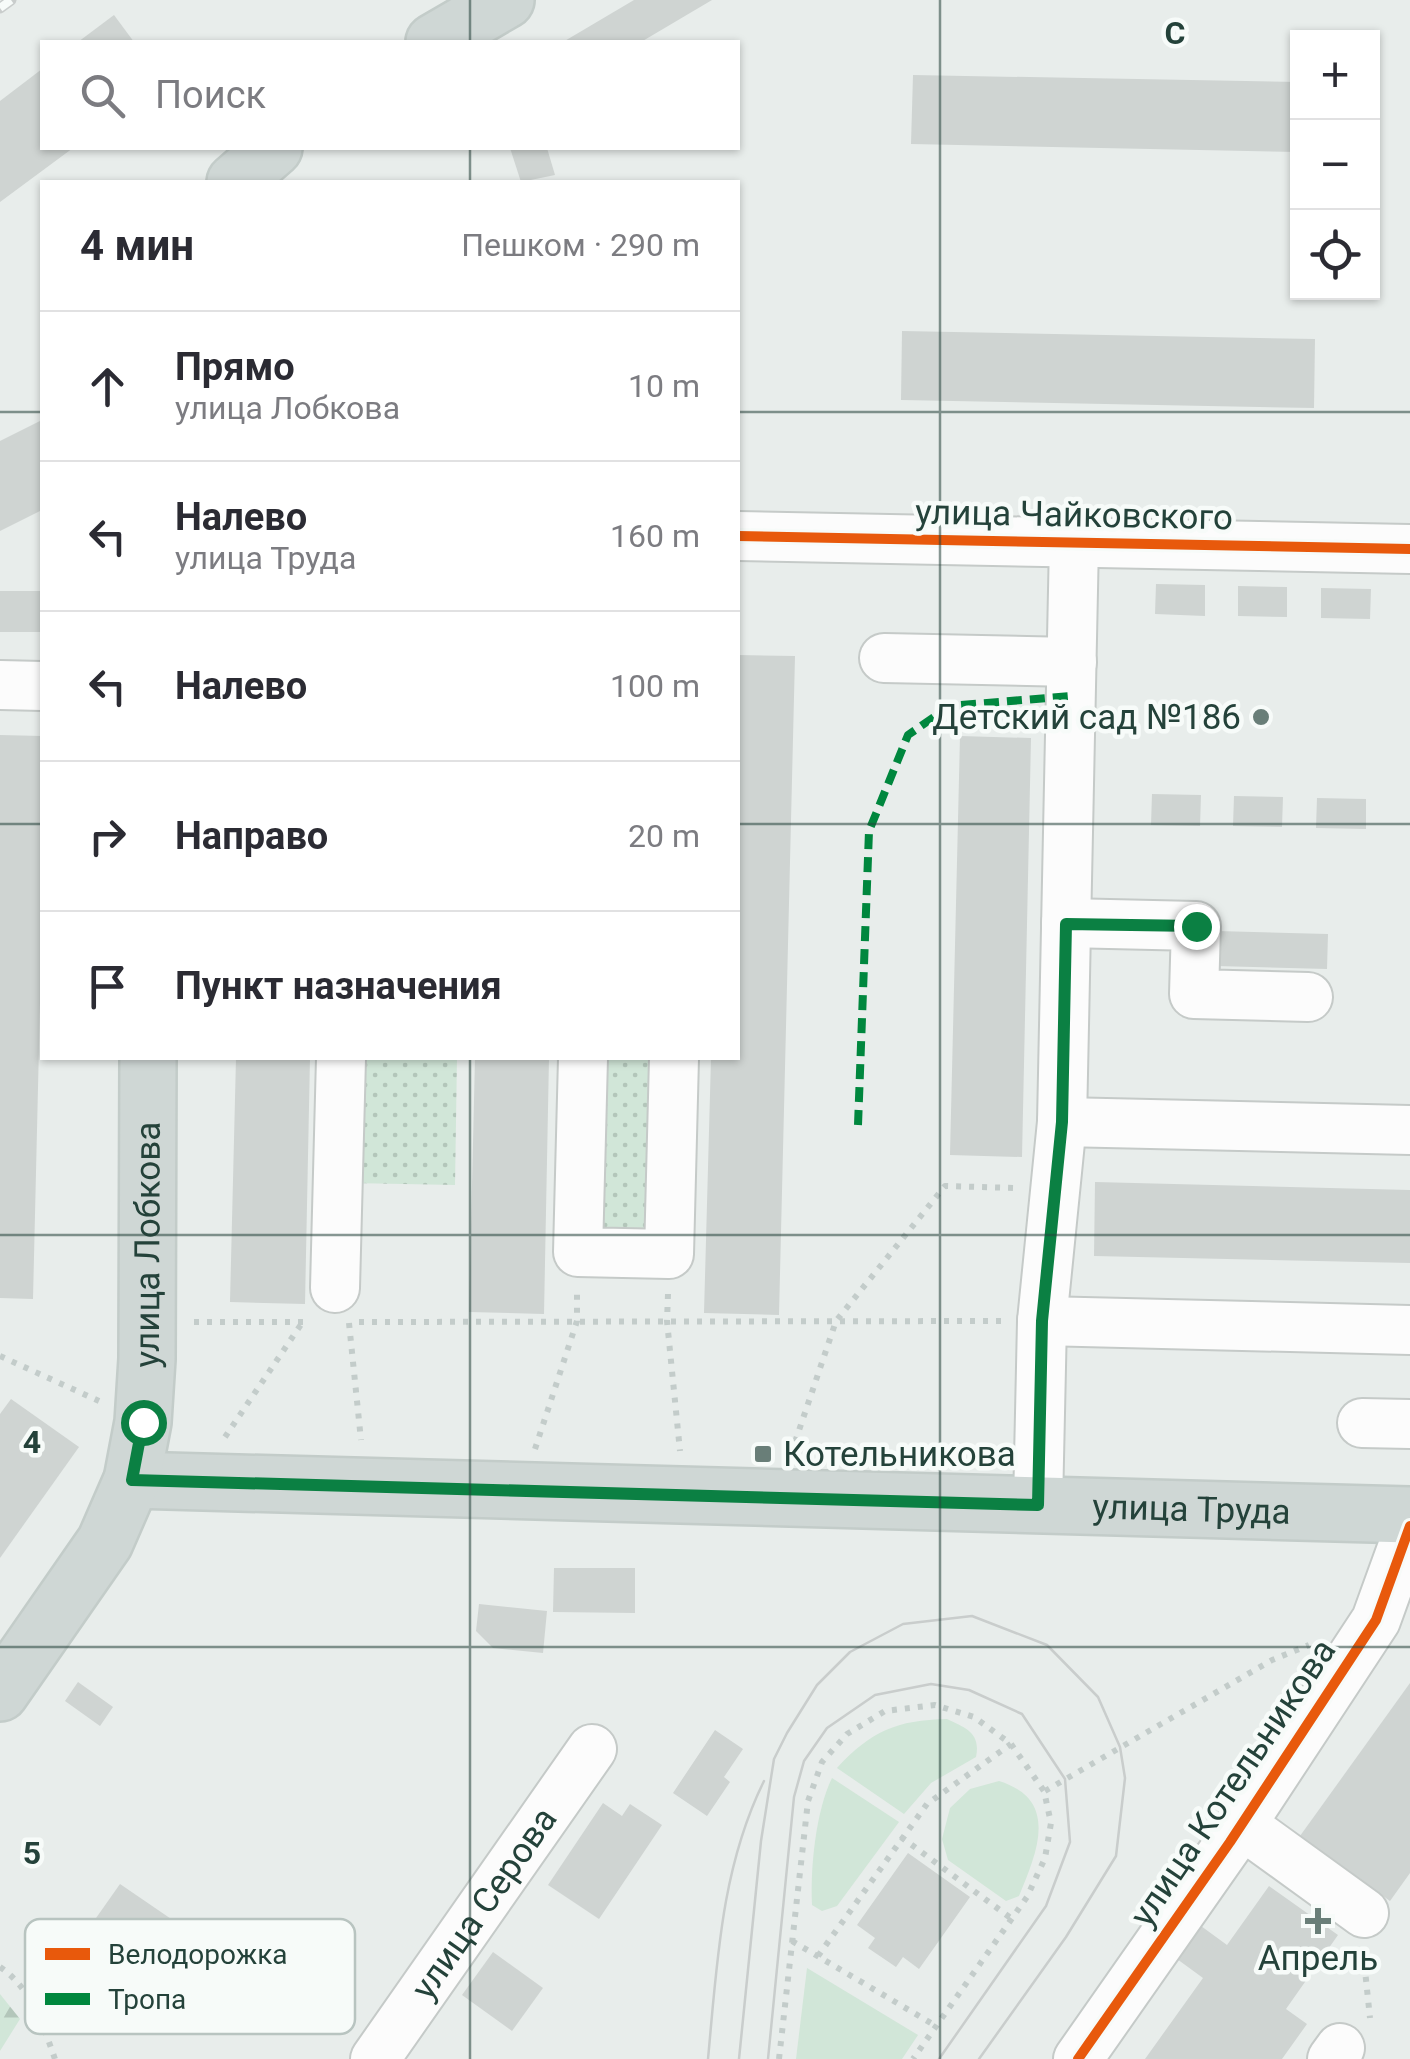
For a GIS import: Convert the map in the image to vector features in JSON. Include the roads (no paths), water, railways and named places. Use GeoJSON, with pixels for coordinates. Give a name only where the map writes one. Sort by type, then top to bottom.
{"type":"FeatureCollection","features":[{"type":"Feature","properties":{"kind":"main road"},"geometry":{"type":"LineString","coordinates":[[437,40],[506,0]]}},
{"type":"Feature","properties":{"kind":"main road"},"geometry":{"type":"LineString","coordinates":[[237,180],[272,150]]}},
{"type":"Feature","properties":{"kind":"main road","name":"улица Лобкова"},"geometry":{"type":"LineString","coordinates":[[0,1693],[104,1542],[132,1480],[143,1422],[148,1060]]}},
{"type":"Feature","properties":{"kind":"main road","name":"улица Труда"},"geometry":{"type":"LineString","coordinates":[[132,1480],[1410,1515]]}},
{"type":"Feature","properties":{"kind":"street","name":"улица Чайковского"},"geometry":{"type":"LineString","coordinates":[[740,536],[1410,549]]}},
{"type":"Feature","properties":{"kind":"street"},"geometry":{"type":"LineString","coordinates":[[1038,1505],[1042,1321],[1062,1122],[1074,542]]}},
{"type":"Feature","properties":{"kind":"street"},"geometry":{"type":"LineString","coordinates":[[884,658],[1072,662]]}},
{"type":"Feature","properties":{"kind":"street"},"geometry":{"type":"LineString","coordinates":[[0,685],[40,686]]}},
{"type":"Feature","properties":{"kind":"street"},"geometry":{"type":"LineString","coordinates":[[1066,924],[1196,926],[1194,994],[1308,997]]}},
{"type":"Feature","properties":{"kind":"street"},"geometry":{"type":"LineString","coordinates":[[334,1314],[341,1060]]}},
{"type":"Feature","properties":{"kind":"street"},"geometry":{"type":"LineString","coordinates":[[583,1060],[578,1252],[670,1254],[674,1060]]}},
{"type":"Feature","properties":{"kind":"street"},"geometry":{"type":"LineString","coordinates":[[1062,1122],[1410,1130]]}},
{"type":"Feature","properties":{"kind":"street"},"geometry":{"type":"LineString","coordinates":[[1042,1321],[1410,1330]]}},
{"type":"Feature","properties":{"kind":"street"},"geometry":{"type":"LineString","coordinates":[[1362,1424],[1410,1424]]}},
{"type":"Feature","properties":{"kind":"street","name":"улица Котельникова"},"geometry":{"type":"LineString","coordinates":[[1078,2059],[1242,1824],[1376,1620],[1410,1526]]}},
{"type":"Feature","properties":{"kind":"street","name":"улица Серова"},"geometry":{"type":"LineString","coordinates":[[375,2059],[592,1750]]}},
{"type":"Feature","properties":{"kind":"street"},"geometry":{"type":"LineString","coordinates":[[1242,1824],[1364,1913]]}},
{"type":"Feature","properties":{"kind":"tram line"},"geometry":{"type":"LineString","coordinates":[[739,2059],[761,1841],[774,1759],[787,1733],[817,1685],[850,1652],[903,1624],[972,1616],[1047,1645],[1098,1697],[1120,1747],[1125,1778],[1116,1856],[1066,1937],[979,2059]]}},
{"type":"Feature","properties":{"kind":"tram line"},"geometry":{"type":"LineString","coordinates":[[768,2059],[794,1797],[804,1761],[827,1728],[875,1695],[931,1684],[969,1690],[1022,1714],[1065,1779],[1070,1842],[1046,1906],[939,2059]]}},
{"type":"Feature","properties":{"kind":"tram line"},"geometry":{"type":"LineString","coordinates":[[708,2059],[718,1952],[730,1882],[738,1848],[764,1781]]}},
{"type":"Feature","properties":{"kind":"railway"},"geometry":{"type":"LineString","coordinates":[[0,8],[11,0]]}},
{"type":"Feature","properties":{"kind":"place","name":"Детский сад №186"},"geometry":{"type":"Point","coordinates":[1261,717]}},
{"type":"Feature","properties":{"kind":"place","name":"Котельникова"},"geometry":{"type":"Point","coordinates":[763,1454]}},
{"type":"Feature","properties":{"kind":"place","name":"Апрель"},"geometry":{"type":"Point","coordinates":[1318,1921]}}]}
